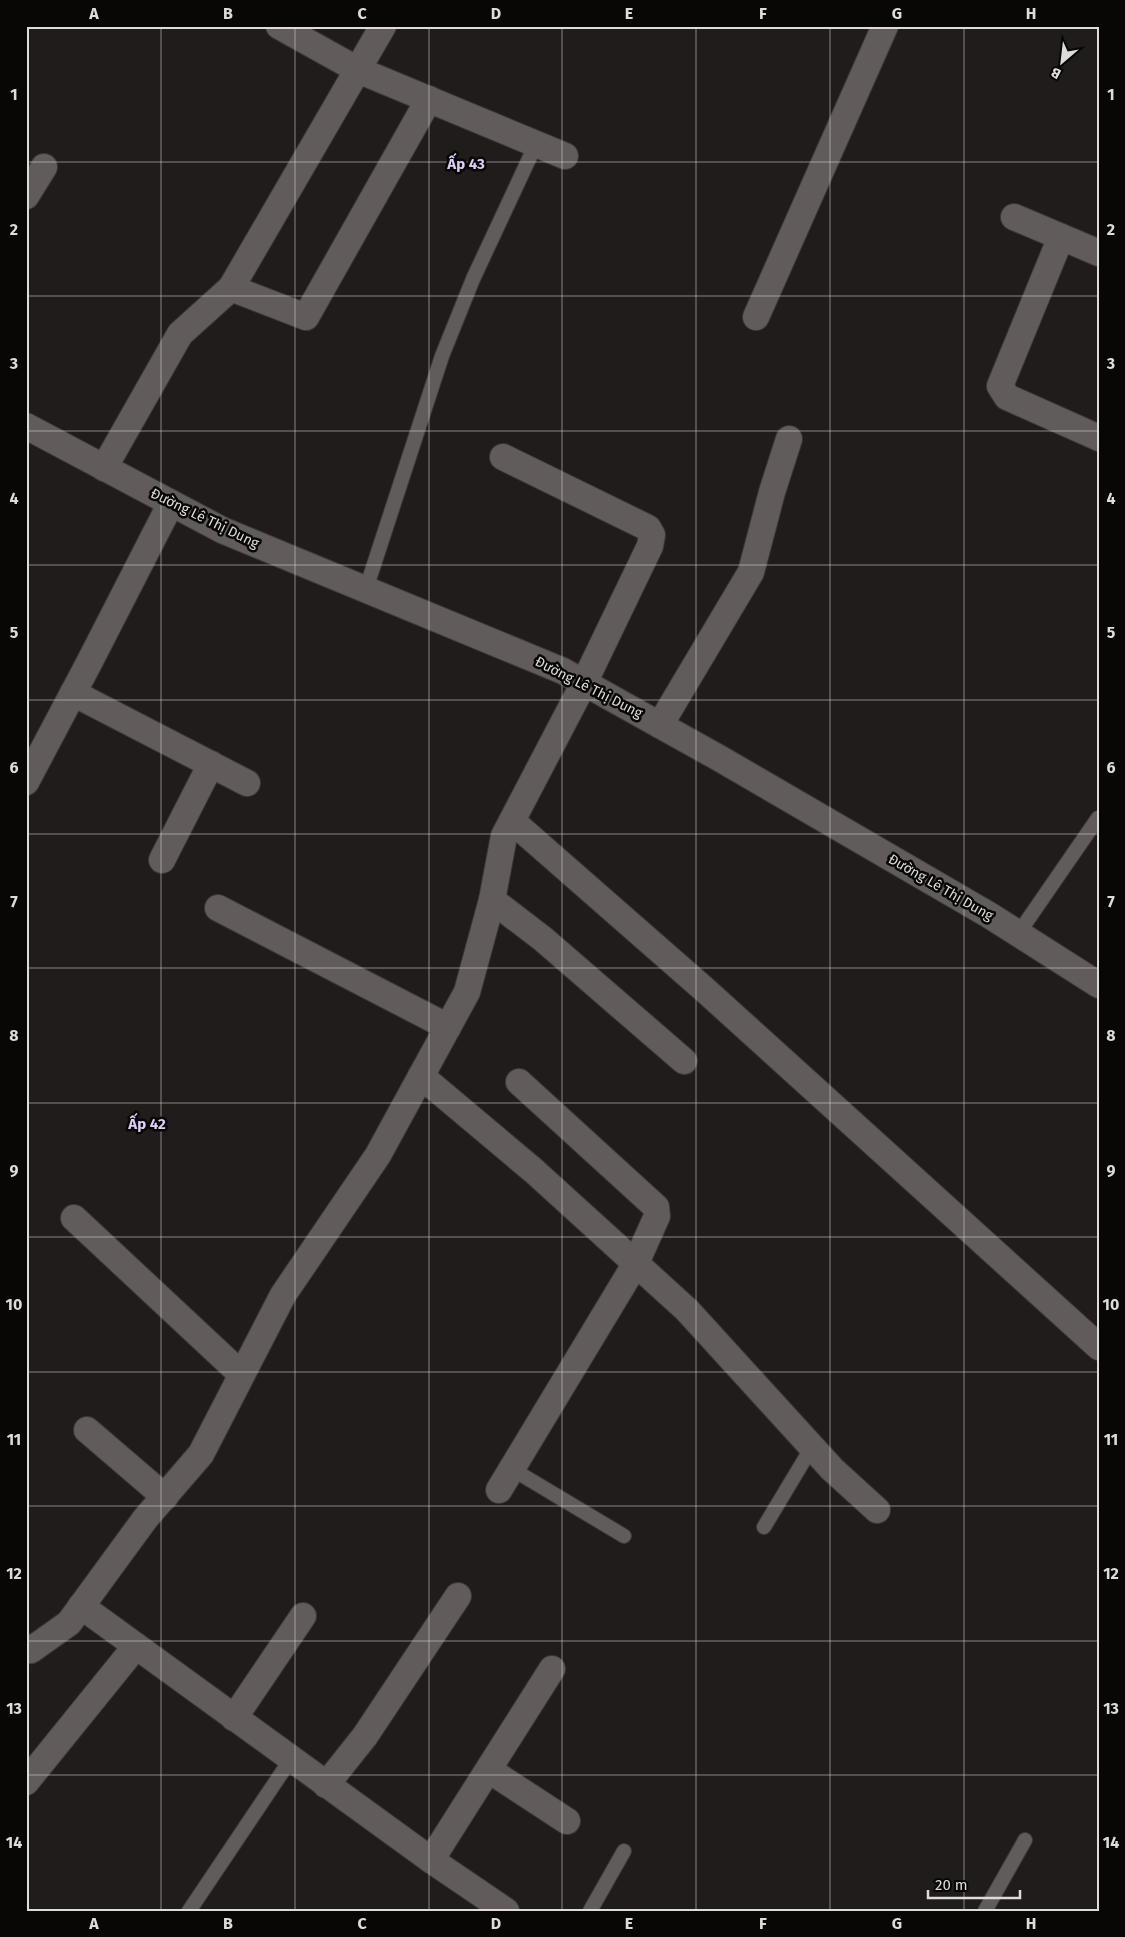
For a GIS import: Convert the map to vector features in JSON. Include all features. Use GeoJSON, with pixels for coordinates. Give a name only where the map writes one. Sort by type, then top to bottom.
{"type":"FeatureCollection","features":[{"type":"Feature","properties":{"kind":"street"},"geometry":{"type":"LineString","coordinates":[[279,26],[358,70],[565,156]]}},
{"type":"Feature","properties":{"kind":"street"},"geometry":{"type":"LineString","coordinates":[[104,468],[180,334],[231,288],[382,26]]}},
{"type":"Feature","properties":{"kind":"street"},"geometry":{"type":"LineString","coordinates":[[756,317],[885,26]]}},
{"type":"Feature","properties":{"kind":"street"},"geometry":{"type":"LineString","coordinates":[[231,288],[306,317],[430,100]]}},
{"type":"Feature","properties":{"kind":"street"},"geometry":{"type":"LineString","coordinates":[[26,196],[44,167]]}},
{"type":"Feature","properties":{"kind":"street"},"geometry":{"type":"LineString","coordinates":[[1014,217],[1099,253]]}},
{"type":"Feature","properties":{"kind":"street"},"geometry":{"type":"LineString","coordinates":[[1061,237],[1000,386],[1007,397],[1099,438]]}},
{"type":"Feature","properties":{"kind":"street","name":"Đường Lê Thị Dung"},"geometry":{"type":"LineString","coordinates":[[26,426],[222,530],[563,671],[981,910],[1099,985]]}},
{"type":"Feature","properties":{"kind":"street"},"geometry":{"type":"LineString","coordinates":[[660,725],[751,572],[772,492],[789,439]]}},
{"type":"Feature","properties":{"kind":"street"},"geometry":{"type":"LineString","coordinates":[[26,1647],[31,1650],[69,1623],[146,1520],[201,1454],[283,1295],[378,1155],[468,992],[492,900],[504,836],[584,683],[650,546],[652,535],[648,528],[503,458]]}},
{"type":"Feature","properties":{"kind":"street"},"geometry":{"type":"LineString","coordinates":[[30,766],[73,693],[171,503]]}},
{"type":"Feature","properties":{"kind":"street"},"geometry":{"type":"LineString","coordinates":[[73,693],[247,783]]}},
{"type":"Feature","properties":{"kind":"street"},"geometry":{"type":"LineString","coordinates":[[162,860],[211,764]]}},
{"type":"Feature","properties":{"kind":"street"},"geometry":{"type":"LineString","coordinates":[[512,821],[772,1049],[1099,1347]]}},
{"type":"Feature","properties":{"kind":"street"},"geometry":{"type":"LineString","coordinates":[[492,900],[543,939],[684,1061]]}},
{"type":"Feature","properties":{"kind":"street"},"geometry":{"type":"LineString","coordinates":[[218,908],[448,1028]]}},
{"type":"Feature","properties":{"kind":"street"},"geometry":{"type":"LineString","coordinates":[[421,1076],[534,1171],[687,1310],[832,1469],[877,1510]]}},
{"type":"Feature","properties":{"kind":"street"},"geometry":{"type":"LineString","coordinates":[[506,1480],[636,1263],[657,1216],[656,1207],[518,1082]]}},
{"type":"Feature","properties":{"kind":"street"},"geometry":{"type":"LineString","coordinates":[[74,1218],[241,1374]]}},
{"type":"Feature","properties":{"kind":"street"},"geometry":{"type":"LineString","coordinates":[[87,1430],[165,1497]]}},
{"type":"Feature","properties":{"kind":"street"},"geometry":{"type":"LineString","coordinates":[[326,1785],[365,1736],[458,1596]]}},
{"type":"Feature","properties":{"kind":"street"},"geometry":{"type":"LineString","coordinates":[[81,1606],[326,1785],[506,1911]]}},
{"type":"Feature","properties":{"kind":"street"},"geometry":{"type":"LineString","coordinates":[[234,1718],[303,1616]]}},
{"type":"Feature","properties":{"kind":"street"},"geometry":{"type":"LineString","coordinates":[[26,1782],[136,1646]]}},
{"type":"Feature","properties":{"kind":"street"},"geometry":{"type":"LineString","coordinates":[[431,1860],[552,1670]]}},
{"type":"Feature","properties":{"kind":"street"},"geometry":{"type":"LineString","coordinates":[[489,1770],[567,1821]]}},
{"type":"Feature","properties":{"kind":"lane"},"geometry":{"type":"LineString","coordinates":[[366,589],[442,356],[473,279],[536,144]]}},
{"type":"Feature","properties":{"kind":"lane"},"geometry":{"type":"LineString","coordinates":[[1018,934],[1098,818]]}},
{"type":"Feature","properties":{"kind":"lane"},"geometry":{"type":"LineString","coordinates":[[764,1527],[812,1447]]}},
{"type":"Feature","properties":{"kind":"lane"},"geometry":{"type":"LineString","coordinates":[[506,1480],[624,1536]]}},
{"type":"Feature","properties":{"kind":"lane"},"geometry":{"type":"LineString","coordinates":[[189,1911],[291,1759]]}},
{"type":"Feature","properties":{"kind":"lane"},"geometry":{"type":"LineString","coordinates":[[985,1911],[1025,1840]]}},
{"type":"Feature","properties":{"kind":"lane"},"geometry":{"type":"LineString","coordinates":[[590,1911],[624,1851]]}},
{"type":"Feature","properties":{"kind":"district","name":"Ấp 43"},"geometry":{"type":"Point","coordinates":[466,164]}},
{"type":"Feature","properties":{"kind":"district","name":"Ấp 42"},"geometry":{"type":"Point","coordinates":[147,1124]}}]}
